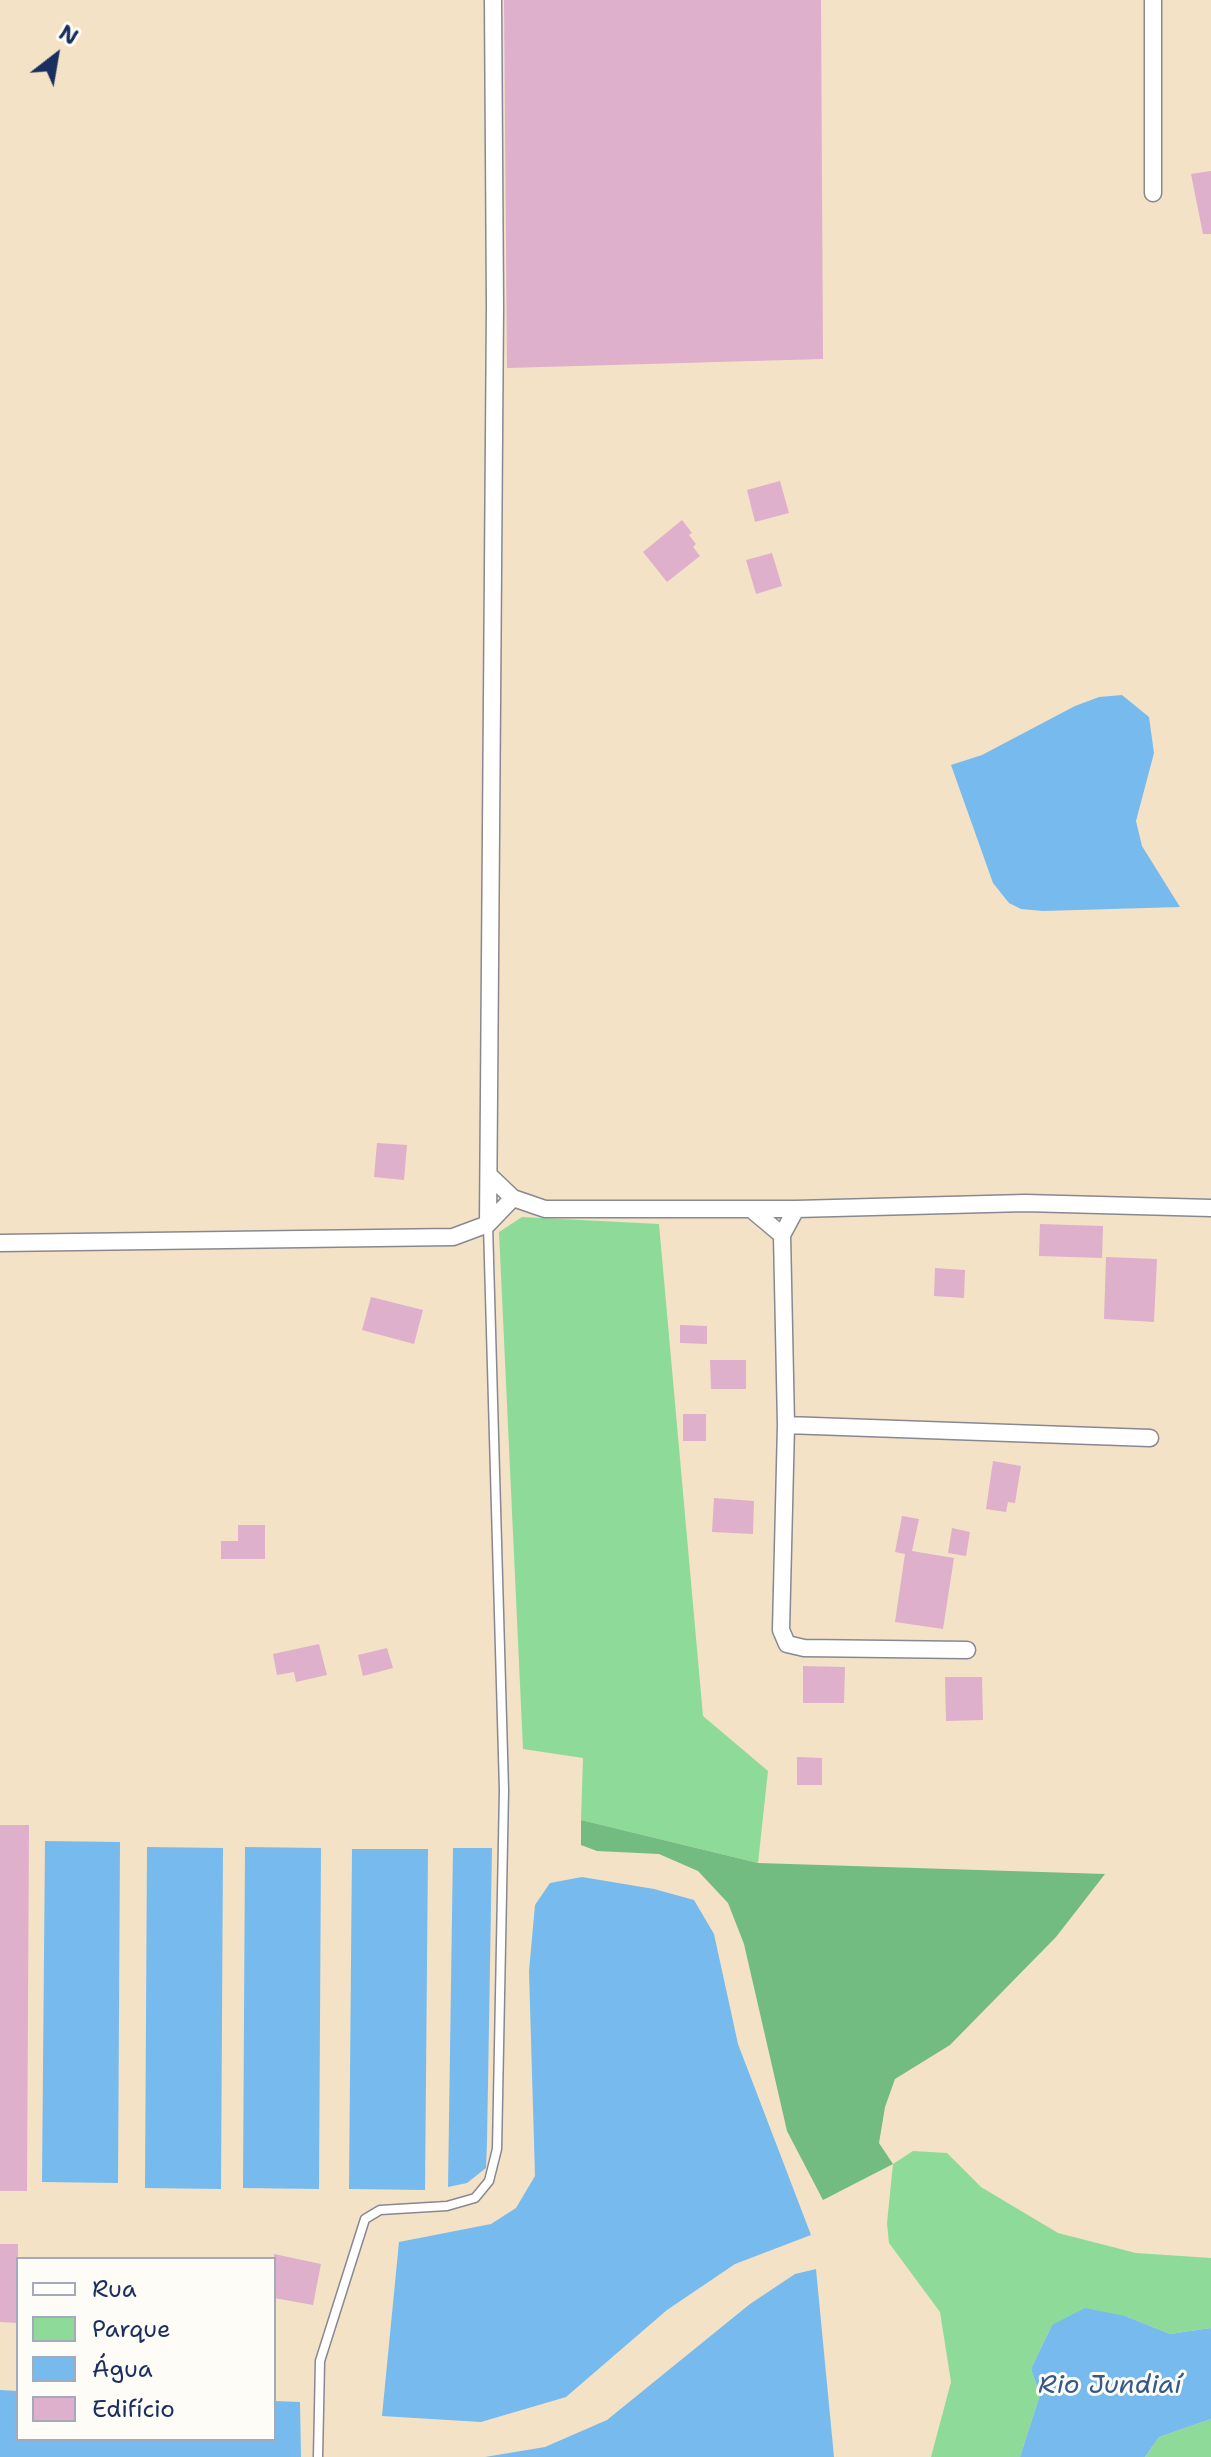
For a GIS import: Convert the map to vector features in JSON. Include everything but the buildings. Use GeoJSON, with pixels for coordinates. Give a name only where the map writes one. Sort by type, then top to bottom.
{"type":"FeatureCollection","features":[{"type":"Feature","properties":{"kind":"street"},"geometry":{"type":"LineString","coordinates":[[488,1224],[491,1177],[493,0]]}},
{"type":"Feature","properties":{"kind":"street"},"geometry":{"type":"LineString","coordinates":[[1153,0],[1153,193]]}},
{"type":"Feature","properties":{"kind":"street"},"geometry":{"type":"LineString","coordinates":[[491,1177],[513,1198],[545,1209],[796,1209],[1025,1203],[1211,1208]]}},
{"type":"Feature","properties":{"kind":"street"},"geometry":{"type":"LineString","coordinates":[[0,1243],[453,1237],[488,1224],[513,1198]]}},
{"type":"Feature","properties":{"kind":"street"},"geometry":{"type":"LineString","coordinates":[[751,1209],[782,1235]]}},
{"type":"Feature","properties":{"kind":"street"},"geometry":{"type":"LineString","coordinates":[[796,1209],[782,1235],[786,1425],[781,1630],[787,1644],[967,1650]]}},
{"type":"Feature","properties":{"kind":"street"},"geometry":{"type":"LineString","coordinates":[[786,1425],[1150,1438]]}},
{"type":"Feature","properties":{"kind":"lane"},"geometry":{"type":"LineString","coordinates":[[318,2457],[320,2361],[365,2219],[380,2210],[447,2206],[475,2198],[489,2181],[497,2149],[504,1790],[488,1224]]}},
{"type":"Feature","properties":{"kind":"green space"},"geometry":{"type":"Polygon","coordinates":[[[522,1217],[659,1224],[703,1716],[768,1771],[758,1863],[581,1820],[583,1758],[523,1749],[499,1232],[522,1217]]]}},
{"type":"Feature","properties":{"kind":"green space"},"geometry":{"type":"Polygon","coordinates":[[[581,1820],[758,1863],[1105,1874],[1056,1937],[950,2045],[895,2079],[885,2107],[879,2143],[893,2164],[823,2200],[787,2131],[744,1944],[728,1903],[698,1871],[659,1854],[597,1851],[581,1845],[581,1820]]]}},
{"type":"Feature","properties":{"kind":"green space"},"geometry":{"type":"Polygon","coordinates":[[[913,2151],[947,2153],[981,2187],[1058,2233],[1136,2253],[1211,2258],[1211,2328],[1170,2334],[1125,2316],[1052,2325],[1031,2369],[1040,2395],[1020,2457],[931,2457],[951,2382],[940,2312],[889,2243],[887,2223],[893,2164],[913,2151]]]}},
{"type":"Feature","properties":{"kind":"green space"},"geometry":{"type":"Polygon","coordinates":[[[1211,2419],[1211,2457],[1145,2457],[1159,2437],[1211,2419]]]}},
{"type":"Feature","properties":{"kind":"water"},"geometry":{"type":"Polygon","coordinates":[[[1122,695],[1149,717],[1154,753],[1136,821],[1142,846],[1180,907],[1043,911],[1021,909],[1009,903],[993,883],[951,765],[982,755],[1075,706],[1099,697],[1122,695]]]}},
{"type":"Feature","properties":{"kind":"water"},"geometry":{"type":"Polygon","coordinates":[[[45,1841],[120,1842],[118,2183],[42,2182],[45,1841]]]}},
{"type":"Feature","properties":{"kind":"water"},"geometry":{"type":"Polygon","coordinates":[[[147,1847],[223,1848],[221,2189],[145,2188],[147,1847]]]}},
{"type":"Feature","properties":{"kind":"water"},"geometry":{"type":"Polygon","coordinates":[[[245,1847],[321,1848],[319,2189],[243,2188],[245,1847]]]}},
{"type":"Feature","properties":{"kind":"water"},"geometry":{"type":"Polygon","coordinates":[[[453,1848],[492,1848],[486,2168],[467,2183],[448,2187],[453,1848]]]}},
{"type":"Feature","properties":{"kind":"water"},"geometry":{"type":"Polygon","coordinates":[[[352,1849],[428,1849],[425,2190],[349,2189],[352,1849]]]}},
{"type":"Feature","properties":{"kind":"water"},"geometry":{"type":"Polygon","coordinates":[[[582,1877],[654,1889],[694,1900],[714,1934],[738,2044],[811,2235],[735,2264],[667,2310],[566,2397],[481,2422],[382,2416],[399,2242],[491,2224],[516,2208],[535,2176],[529,1971],[535,1905],[550,1883],[582,1877]]]}},
{"type":"Feature","properties":{"kind":"water"},"geometry":{"type":"Polygon","coordinates":[[[816,2269],[834,2457],[485,2457],[545,2447],[607,2420],[750,2304],[795,2274],[816,2269]]]}},
{"type":"Feature","properties":{"kind":"water","name":"Rio Jundiaí"},"geometry":{"type":"Polygon","coordinates":[[[1085,2308],[1125,2316],[1170,2334],[1211,2328],[1211,2419],[1159,2437],[1145,2457],[1020,2457],[1040,2395],[1031,2369],[1052,2325],[1085,2308]]]}},
{"type":"Feature","properties":{"kind":"water"},"geometry":{"type":"Polygon","coordinates":[[[0,2390],[16,2391],[16,2441],[276,2441],[276,2401],[300,2402],[301,2457],[0,2457],[0,2390]]]}}]}
